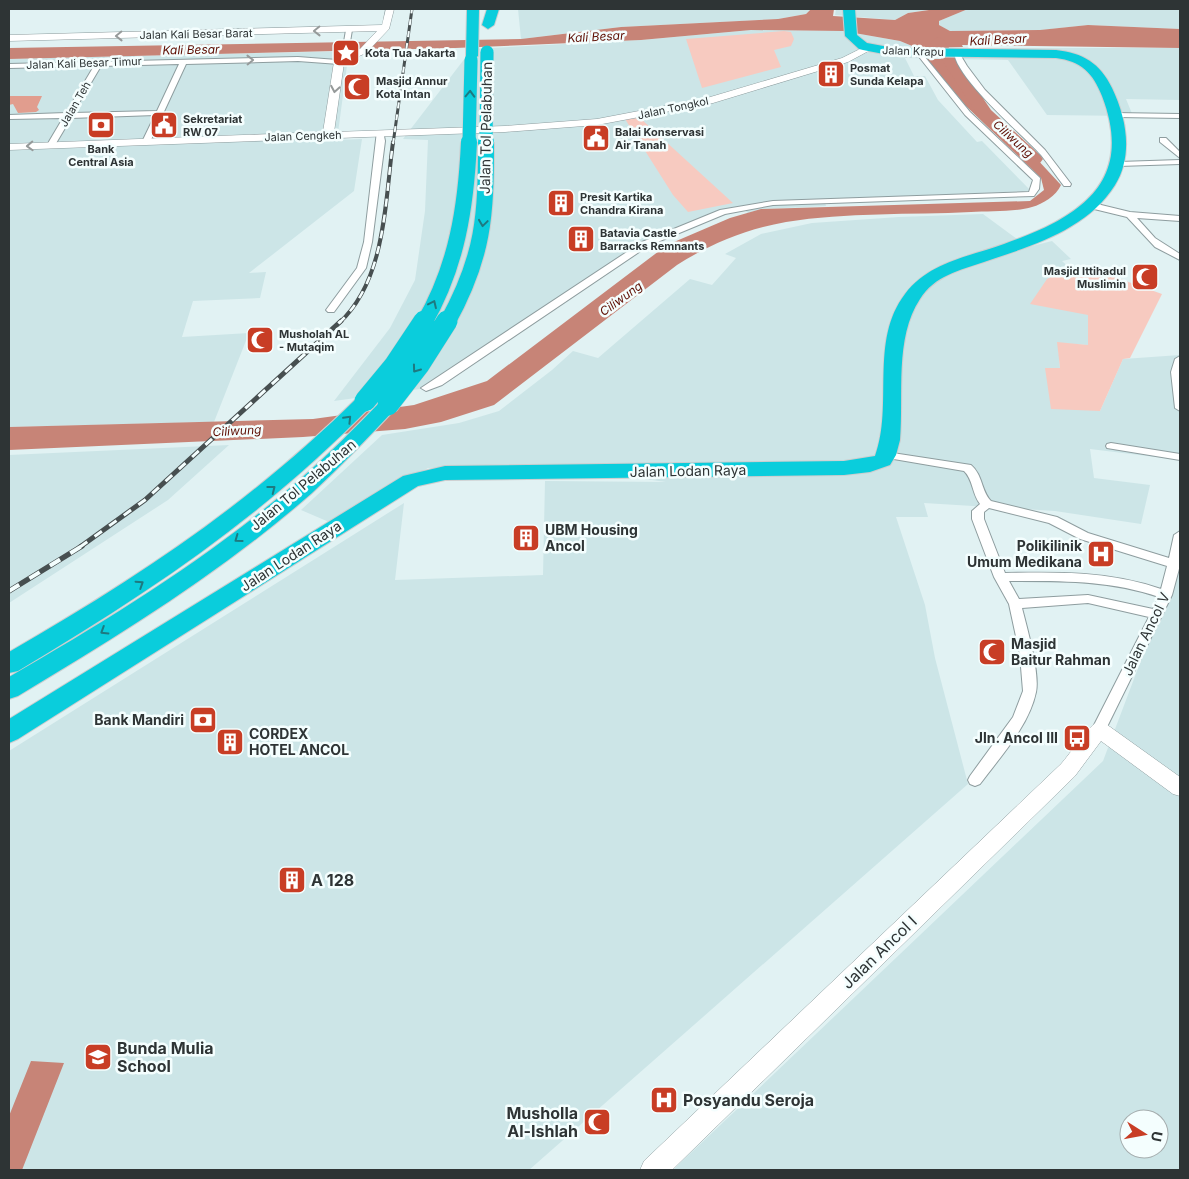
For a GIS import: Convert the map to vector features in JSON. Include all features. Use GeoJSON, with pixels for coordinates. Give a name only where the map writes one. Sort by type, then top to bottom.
{"type":"FeatureCollection","features":[{"type":"Feature","properties":{"kind":"highway","name":"Jalan Tol Pelabuhan"},"geometry":{"type":"LineString","coordinates":[[9,664],[167,567],[277,485],[348,419],[402,356],[428,317],[456,246],[464,203],[468,152],[473,9]]}},
{"type":"Feature","properties":{"kind":"highway","name":"Jalan Tol Pelabuhan"},"geometry":{"type":"LineString","coordinates":[[9,689],[127,616],[255,527],[307,486],[356,441],[405,384],[446,323],[469,276],[477,251],[485,209],[488,9]]}},
{"type":"Feature","properties":{"kind":"highway"},"geometry":{"type":"LineString","coordinates":[[488,34],[493,9]]}},
{"type":"Feature","properties":{"kind":"highway","name":"Jalan Krapu"},"geometry":{"type":"LineString","coordinates":[[853,13],[853,36],[858,43],[869,48],[920,52],[1067,55],[1081,58],[1090,64],[1105,86],[1118,118]]}},
{"type":"Feature","properties":{"kind":"highway"},"geometry":{"type":"LineString","coordinates":[[886,455],[890,432],[896,344],[901,314],[920,286],[942,270],[1058,228],[1093,206],[1108,187],[1119,164],[1122,147],[1118,118]]}},
{"type":"Feature","properties":{"kind":"highway","name":"Jalan Lodan Raya"},"geometry":{"type":"LineString","coordinates":[[9,732],[411,481],[436,475],[460,473],[844,468],[878,463],[886,455]]}},
{"type":"Feature","properties":{"kind":"street"},"geometry":{"type":"LineString","coordinates":[[339,62],[345,57],[363,51],[387,25],[390,9]]}},
{"type":"Feature","properties":{"kind":"street","name":"Jalan Kali Besar Barat"},"geometry":{"type":"LineString","coordinates":[[9,38],[380,32]]}},
{"type":"Feature","properties":{"kind":"street"},"geometry":{"type":"LineString","coordinates":[[328,135],[339,62],[346,48],[348,34]]}},
{"type":"Feature","properties":{"kind":"street","name":"Jalan Tongkol"},"geometry":{"type":"LineString","coordinates":[[380,133],[506,129],[622,119],[709,101],[845,60],[869,48]]}},
{"type":"Feature","properties":{"kind":"street"},"geometry":{"type":"LineString","coordinates":[[426,388],[438,383],[645,244],[723,212],[773,203],[818,200],[1031,194],[1035,189],[1036,180],[1032,174],[1021,162],[985,132],[932,71],[920,52]]}},
{"type":"Feature","properties":{"kind":"street"},"geometry":{"type":"LineString","coordinates":[[955,52],[983,93],[1005,118],[1039,148],[1067,184]]}},
{"type":"Feature","properties":{"kind":"street","name":"Jalan Kali Besar Timur"},"geometry":{"type":"LineString","coordinates":[[9,66],[298,59],[339,62]]}},
{"type":"Feature","properties":{"kind":"street"},"geometry":{"type":"LineString","coordinates":[[146,142],[184,61]]}},
{"type":"Feature","properties":{"kind":"street","name":"Jalan Teh"},"geometry":{"type":"LineString","coordinates":[[51,145],[99,63]]}},
{"type":"Feature","properties":{"kind":"street"},"geometry":{"type":"LineString","coordinates":[[9,117],[160,113]]}},
{"type":"Feature","properties":{"kind":"street"},"geometry":{"type":"LineString","coordinates":[[1118,118],[1180,116]]}},
{"type":"Feature","properties":{"kind":"street"},"geometry":{"type":"LineString","coordinates":[[1118,118],[1180,121]]}},
{"type":"Feature","properties":{"kind":"street"},"geometry":{"type":"LineString","coordinates":[[332,310],[361,268],[368,242],[381,141],[380,133]]}},
{"type":"Feature","properties":{"kind":"street","name":"Jalan Cengkeh"},"geometry":{"type":"LineString","coordinates":[[9,147],[380,133]]}},
{"type":"Feature","properties":{"kind":"street"},"geometry":{"type":"LineString","coordinates":[[1163,140],[1180,156]]}},
{"type":"Feature","properties":{"kind":"street"},"geometry":{"type":"LineString","coordinates":[[1119,164],[1180,162]]}},
{"type":"Feature","properties":{"kind":"street"},"geometry":{"type":"LineString","coordinates":[[1093,206],[1130,216],[1180,218]]}},
{"type":"Feature","properties":{"kind":"street"},"geometry":{"type":"LineString","coordinates":[[1130,216],[1151,237],[1156,245],[1180,258]]}},
{"type":"Feature","properties":{"kind":"street"},"geometry":{"type":"LineString","coordinates":[[1180,359],[1176,372],[1180,408]]}},
{"type":"Feature","properties":{"kind":"street"},"geometry":{"type":"LineString","coordinates":[[1111,446],[1180,457]]}},
{"type":"Feature","properties":{"kind":"street"},"geometry":{"type":"LineString","coordinates":[[886,455],[967,468],[975,474],[980,499],[987,504],[1053,520],[1084,536],[1175,564]]}},
{"type":"Feature","properties":{"kind":"street"},"geometry":{"type":"LineString","coordinates":[[975,780],[1020,719],[1030,691],[1027,655],[1015,604],[1000,577],[978,520],[978,511],[987,504]]}},
{"type":"Feature","properties":{"kind":"street","name":"Jalan Ancol V"},"geometry":{"type":"LineString","coordinates":[[1098,729],[1166,595],[1175,564],[1180,536]]}},
{"type":"Feature","properties":{"kind":"street"},"geometry":{"type":"LineString","coordinates":[[1000,577],[1098,578],[1133,583],[1166,595]]}},
{"type":"Feature","properties":{"kind":"street"},"geometry":{"type":"LineString","coordinates":[[1015,604],[1088,599],[1157,614]]}},
{"type":"Feature","properties":{"kind":"street"},"geometry":{"type":"LineString","coordinates":[[1098,729],[1180,788]]}},
{"type":"Feature","properties":{"kind":"street","name":"Jalan Ancol I"},"geometry":{"type":"LineString","coordinates":[[653,1170],[1068,770],[1084,752],[1098,729]]}},
{"type":"Feature","properties":{"kind":"shaded area"},"geometry":{"type":"Polygon","coordinates":[[[518,9],[811,9],[806,14],[778,19],[621,27],[521,39],[518,9]]]}},
{"type":"Feature","properties":{"kind":"shaded area"},"geometry":{"type":"Polygon","coordinates":[[[836,9],[936,9],[908,13],[895,20],[835,15],[836,9]]]}},
{"type":"Feature","properties":{"kind":"shaded area"},"geometry":{"type":"Polygon","coordinates":[[[968,9],[1180,9],[1180,29],[1088,25],[1041,30],[950,31],[938,25],[939,21],[968,9]]]}},
{"type":"Feature","properties":{"kind":"shaded area"},"geometry":{"type":"Polygon","coordinates":[[[751,30],[842,31],[900,41],[917,48],[1180,48],[1180,100],[1126,99],[1133,116],[1047,115],[1008,60],[905,58],[914,76],[925,76],[938,100],[977,142],[982,141],[1031,191],[824,199],[826,206],[761,209],[748,213],[742,208],[649,240],[451,373],[420,389],[334,401],[390,328],[415,280],[425,211],[428,140],[403,139],[472,49],[641,40],[751,30]]]}},
{"type":"Feature","properties":{"kind":"shaded area"},"geometry":{"type":"Polygon","coordinates":[[[791,32],[794,39],[791,46],[774,50],[781,67],[702,88],[686,39],[791,32]]]}},
{"type":"Feature","properties":{"kind":"shaded area"},"geometry":{"type":"Polygon","coordinates":[[[355,51],[348,58],[337,140],[362,139],[354,191],[249,273],[266,272],[260,298],[193,301],[182,337],[249,333],[214,422],[9,427],[9,59],[355,51]]]}},
{"type":"Feature","properties":{"kind":"shaded area"},"geometry":{"type":"Polygon","coordinates":[[[9,94],[10,96],[42,96],[37,107],[39,110],[36,112],[18,113],[13,104],[9,105],[9,94]]]}},
{"type":"Feature","properties":{"kind":"shaded area"},"geometry":{"type":"Polygon","coordinates":[[[640,118],[733,203],[688,212],[673,195],[625,119],[640,118]]]}},
{"type":"Feature","properties":{"kind":"shaded area"},"geometry":{"type":"Polygon","coordinates":[[[983,214],[1028,247],[1052,241],[1071,259],[1062,261],[1075,273],[1064,272],[1088,314],[1088,345],[1058,343],[1060,369],[1045,368],[1100,411],[1123,359],[1180,355],[1180,460],[1090,449],[1094,478],[1150,485],[1141,524],[1055,511],[924,503],[928,517],[896,517],[925,605],[935,658],[968,784],[529,1170],[9,1170],[9,751],[404,503],[395,580],[543,575],[545,481],[666,482],[547,465],[428,468],[329,522],[301,510],[382,435],[459,423],[499,411],[552,370],[573,351],[598,358],[690,279],[712,285],[736,258],[725,254],[761,234],[812,223],[983,214]]]}},
{"type":"Feature","properties":{"kind":"shaded area"},"geometry":{"type":"Polygon","coordinates":[[[1064,271],[1112,276],[1162,294],[1130,358],[1123,359],[1100,411],[1051,409],[1045,368],[1060,368],[1057,342],[1088,345],[1088,315],[1030,304],[1047,279],[1064,271]]]}},
{"type":"Feature","properties":{"kind":"shaded area"},"geometry":{"type":"Polygon","coordinates":[[[229,445],[168,500],[9,603],[9,455],[229,445]]]}},
{"type":"Feature","properties":{"kind":"shaded area"},"geometry":{"type":"Polygon","coordinates":[[[1180,557],[1180,1170],[673,1170],[1103,761],[1180,557]]]}},
{"type":"Feature","properties":{"kind":"water","name":"Kali Besar"},"geometry":{"type":"Polygon","coordinates":[[[811,9],[834,9],[833,16],[895,20],[908,13],[936,9],[968,9],[939,21],[939,25],[950,31],[1040,30],[1088,25],[1180,29],[1180,48],[962,45],[963,47],[917,48],[900,41],[843,31],[751,30],[641,40],[455,48],[9,59],[9,48],[521,39],[621,27],[778,19],[806,14],[811,9]]]}},
{"type":"Feature","properties":{"kind":"water"},"geometry":{"type":"Polygon","coordinates":[[[927,59],[956,59],[1002,130],[1035,157],[1061,185],[1053,196],[1036,206],[1018,210],[855,215],[809,219],[771,225],[729,238],[702,250],[677,265],[494,405],[441,422],[405,429],[303,437],[9,450],[9,427],[313,419],[414,405],[487,381],[667,245],[730,218],[761,209],[1030,201],[1044,190],[1041,178],[966,106],[927,59]]]}},
{"type":"Feature","properties":{"kind":"water"},"geometry":{"type":"Polygon","coordinates":[[[31,1061],[64,1063],[22,1170],[9,1170],[9,1116],[31,1061]]]}},
{"type":"Feature","properties":{"kind":"waterway","name":"Ciliwung"},"geometry":{"type":"LineString","coordinates":[[938,42],[985,113],[1034,159]]}},
{"type":"Feature","properties":{"kind":"railway"},"geometry":{"type":"LineString","coordinates":[[393,144],[412,9]]}},
{"type":"Feature","properties":{"kind":"railway"},"geometry":{"type":"LineString","coordinates":[[340,322],[354,305],[366,285],[375,262],[385,214],[393,142]]}},
{"type":"Feature","properties":{"kind":"railway"},"geometry":{"type":"LineString","coordinates":[[80,547],[145,500],[340,322]]}},
{"type":"Feature","properties":{"kind":"railway"},"geometry":{"type":"LineString","coordinates":[[9,591],[82,546]]}},
{"type":"Feature","properties":{"kind":"place","name":"Kota Tua Jakarta"},"geometry":{"type":"Point","coordinates":[346,53]}},
{"type":"Feature","properties":{"kind":"place","name":"Posmat Sunda Kelapa"},"geometry":{"type":"Point","coordinates":[831,74]}},
{"type":"Feature","properties":{"kind":"place","name":"Masjid Annur Kota Intan"},"geometry":{"type":"Point","coordinates":[357,87]}},
{"type":"Feature","properties":{"kind":"place","name":"Bank Central Asia"},"geometry":{"type":"Point","coordinates":[101,125]}},
{"type":"Feature","properties":{"kind":"place","name":"Sekretariat RW 07"},"geometry":{"type":"Point","coordinates":[164,125]}},
{"type":"Feature","properties":{"kind":"place","name":"Balai Konservasi Air Tanah"},"geometry":{"type":"Point","coordinates":[596,138]}},
{"type":"Feature","properties":{"kind":"place","name":"Presit Kartika Chandra Kirana"},"geometry":{"type":"Point","coordinates":[561,203]}},
{"type":"Feature","properties":{"kind":"place","name":"Batavia Castle Barracks Remnants"},"geometry":{"type":"Point","coordinates":[581,239]}},
{"type":"Feature","properties":{"kind":"place","name":"Masjid Ittihadul Muslimin"},"geometry":{"type":"Point","coordinates":[1145,277]}},
{"type":"Feature","properties":{"kind":"place","name":"Musholah AL - Mutaqim"},"geometry":{"type":"Point","coordinates":[260,340]}},
{"type":"Feature","properties":{"kind":"place","name":"UBM Housing Ancol"},"geometry":{"type":"Point","coordinates":[526,538]}},
{"type":"Feature","properties":{"kind":"place","name":"Polikilinik Umum Medikana"},"geometry":{"type":"Point","coordinates":[1101,554]}},
{"type":"Feature","properties":{"kind":"place","name":"Masjid Baitur Rahman"},"geometry":{"type":"Point","coordinates":[992,652]}},
{"type":"Feature","properties":{"kind":"place","name":"Bank Mandiri"},"geometry":{"type":"Point","coordinates":[203,720]}},
{"type":"Feature","properties":{"kind":"place","name":"Jln. Ancol III"},"geometry":{"type":"Point","coordinates":[1077,738]}},
{"type":"Feature","properties":{"kind":"place","name":"CORDEX HOTEL ANCOL"},"geometry":{"type":"Point","coordinates":[230,742]}},
{"type":"Feature","properties":{"kind":"place","name":"A 128"},"geometry":{"type":"Point","coordinates":[292,880]}},
{"type":"Feature","properties":{"kind":"place","name":"Bunda Mulia School"},"geometry":{"type":"Point","coordinates":[98,1057]}},
{"type":"Feature","properties":{"kind":"place","name":"Posyandu Seroja"},"geometry":{"type":"Point","coordinates":[664,1100]}},
{"type":"Feature","properties":{"kind":"place","name":"Musholla Al-Ishlah"},"geometry":{"type":"Point","coordinates":[597,1122]}}]}
